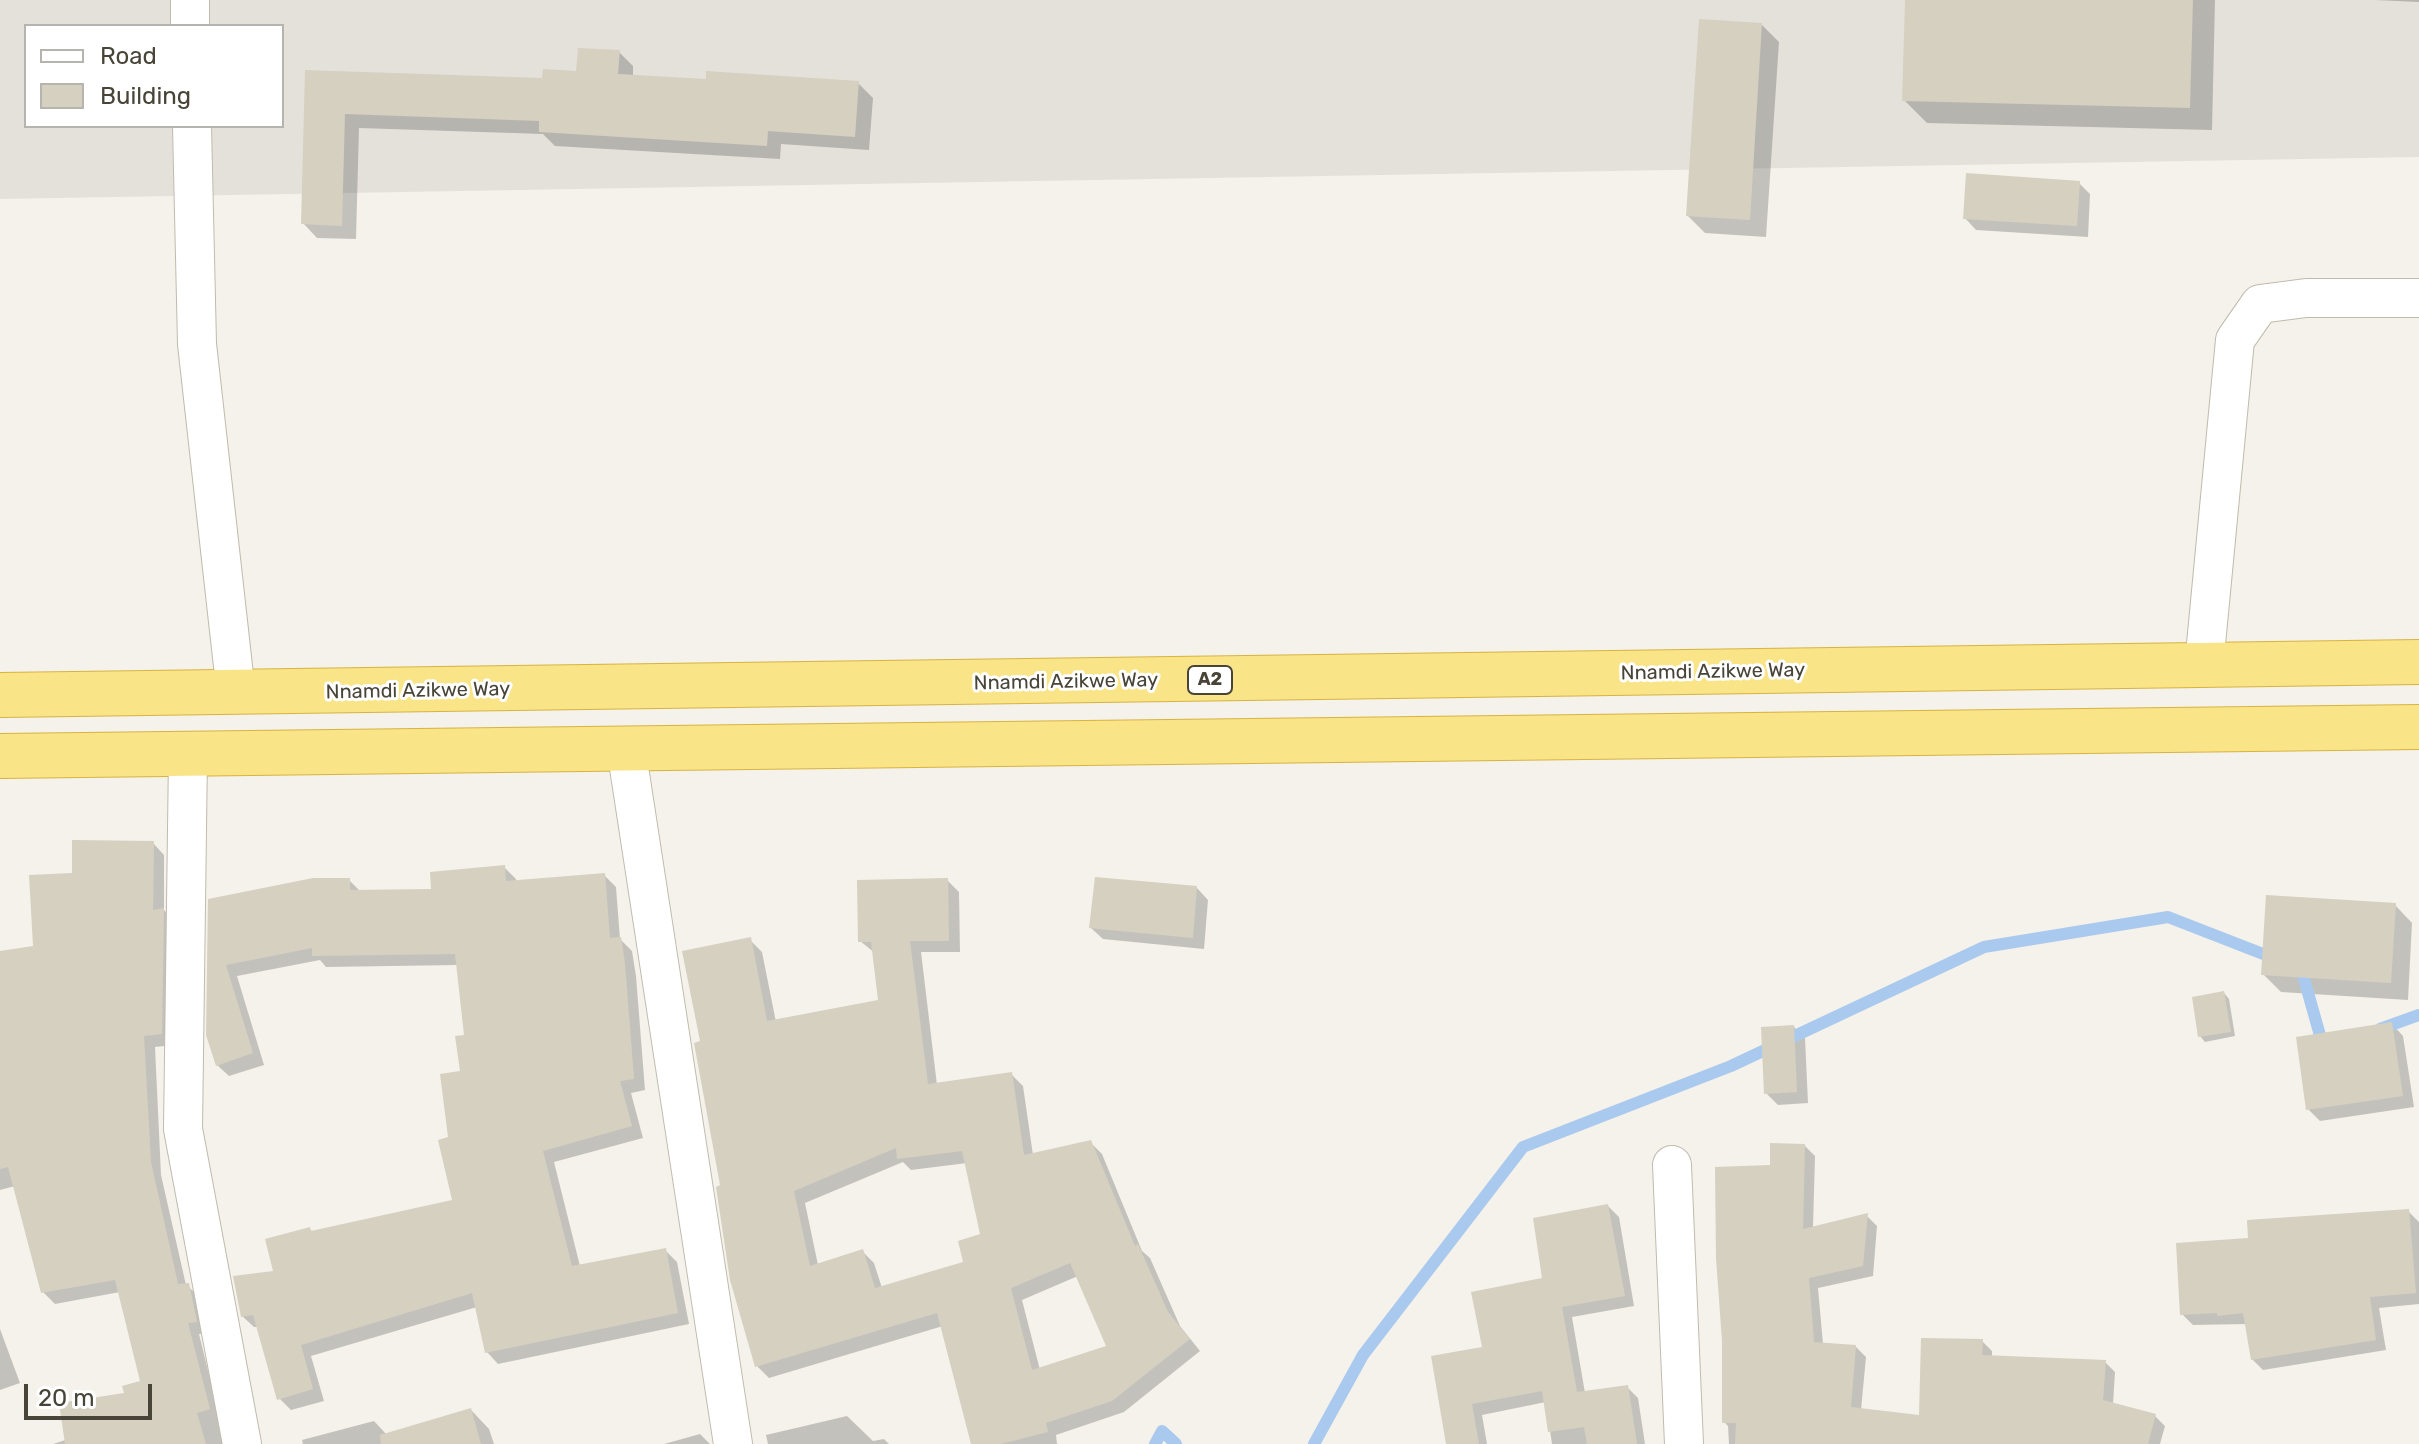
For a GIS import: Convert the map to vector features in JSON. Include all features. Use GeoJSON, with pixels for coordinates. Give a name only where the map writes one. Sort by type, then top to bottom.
{"type":"FeatureCollection","features":[{"type":"Feature","properties":{"kind":"highway","name":"Nnamdi Azikwe Way"},"geometry":{"type":"LineString","coordinates":[[0,695],[2419,662]]}},
{"type":"Feature","properties":{"kind":"highway"},"geometry":{"type":"LineString","coordinates":[[0,756],[2419,727]]}},
{"type":"Feature","properties":{"kind":"street"},"geometry":{"type":"LineString","coordinates":[[190,0],[190,24]]}},
{"type":"Feature","properties":{"kind":"street"},"geometry":{"type":"LineString","coordinates":[[192,128],[197,344],[236,693]]}},
{"type":"Feature","properties":{"kind":"street"},"geometry":{"type":"LineString","coordinates":[[2204,665],[2235,340],[2260,304],[2306,298],[2419,298]]}},
{"type":"Feature","properties":{"kind":"street"},"geometry":{"type":"LineString","coordinates":[[626,748],[733,1444]]}},
{"type":"Feature","properties":{"kind":"street"},"geometry":{"type":"LineString","coordinates":[[188,755],[183,1129],[242,1444]]}},
{"type":"Feature","properties":{"kind":"street"},"geometry":{"type":"LineString","coordinates":[[1672,1165],[1684,1444]]}},
{"type":"Feature","properties":{"kind":"shaded area"},"geometry":{"type":"Polygon","coordinates":[[[0,0],[2419,0],[2419,157],[0,199],[0,0]]]}},
{"type":"Feature","properties":{"kind":"building"},"geometry":{"type":"Polygon","coordinates":[[[1905,0],[2193,0],[2190,108],[1902,101],[1905,0]]]}},
{"type":"Feature","properties":{"kind":"building"},"geometry":{"type":"Polygon","coordinates":[[[1699,19],[1762,23],[1750,220],[1686,216],[1699,19]]]}},
{"type":"Feature","properties":{"kind":"building"},"geometry":{"type":"Polygon","coordinates":[[[578,48],[620,50],[618,74],[706,79],[706,71],[859,81],[855,137],[768,131],[767,146],[539,132],[539,121],[345,114],[342,226],[301,224],[305,70],[542,78],[543,69],[576,71],[578,48]]]}},
{"type":"Feature","properties":{"kind":"building"},"geometry":{"type":"Polygon","coordinates":[[[1966,173],[2080,181],[2077,226],[1963,219],[1966,173]]]}},
{"type":"Feature","properties":{"kind":"building"},"geometry":{"type":"Polygon","coordinates":[[[72,840],[154,841],[153,910],[164,908],[162,1034],[144,1036],[151,1162],[178,1284],[189,1283],[197,1322],[188,1323],[210,1409],[197,1413],[206,1444],[65,1444],[59,1403],[124,1393],[122,1386],[140,1381],[115,1280],[41,1293],[8,1167],[0,1169],[0,951],[33,946],[29,875],[72,873],[72,840]]]}},
{"type":"Feature","properties":{"kind":"building"},"geometry":{"type":"Polygon","coordinates":[[[505,865],[506,881],[605,873],[610,938],[621,937],[625,963],[634,1079],[620,1081],[632,1126],[543,1151],[572,1266],[666,1248],[678,1313],[485,1353],[472,1293],[301,1345],[313,1389],[277,1400],[253,1315],[241,1317],[233,1276],[273,1271],[265,1239],[310,1227],[311,1231],[452,1200],[438,1140],[448,1137],[440,1074],[460,1071],[455,1036],[464,1035],[455,954],[312,956],[312,948],[226,965],[253,1053],[216,1066],[206,1035],[208,899],[313,878],[350,878],[350,890],[431,889],[430,872],[505,865]]]}},
{"type":"Feature","properties":{"kind":"building"},"geometry":{"type":"Polygon","coordinates":[[[1095,877],[1197,886],[1193,938],[1089,928],[1095,877]]]}},
{"type":"Feature","properties":{"kind":"building"},"geometry":{"type":"Polygon","coordinates":[[[948,878],[949,941],[910,941],[928,1084],[1012,1072],[1024,1155],[1091,1140],[1135,1246],[1138,1244],[1168,1312],[1190,1339],[1112,1401],[1046,1423],[1048,1432],[1001,1444],[971,1444],[937,1313],[755,1367],[730,1280],[716,1187],[720,1185],[694,1043],[700,1041],[682,951],[751,937],[767,1021],[878,1000],[871,942],[858,942],[857,880],[948,878]],[[896,1148],[794,1191],[810,1266],[863,1249],[875,1288],[963,1262],[958,1241],[980,1234],[962,1151],[897,1159],[896,1148]],[[1070,1263],[1011,1288],[1032,1370],[1106,1346],[1070,1263]]]}},
{"type":"Feature","properties":{"kind":"building"},"geometry":{"type":"Polygon","coordinates":[[[2266,895],[2396,903],[2391,983],[2261,975],[2266,895]]]}},
{"type":"Feature","properties":{"kind":"building"},"geometry":{"type":"Polygon","coordinates":[[[2224,991],[2231,1032],[2198,1037],[2192,997],[2224,991]]]}},
{"type":"Feature","properties":{"kind":"building"},"geometry":{"type":"Polygon","coordinates":[[[2392,1022],[2403,1096],[2306,1110],[2296,1037],[2392,1022]]]}},
{"type":"Feature","properties":{"kind":"building"},"geometry":{"type":"Polygon","coordinates":[[[1794,1025],[1797,1092],[1764,1094],[1761,1027],[1794,1025]]]}},
{"type":"Feature","properties":{"kind":"building"},"geometry":{"type":"Polygon","coordinates":[[[1770,1143],[1805,1144],[1803,1229],[1868,1213],[1863,1266],[1809,1278],[1814,1342],[1856,1345],[1851,1407],[1919,1415],[1921,1338],[1983,1339],[1982,1355],[2106,1360],[2103,1400],[2156,1414],[2148,1444],[1735,1444],[1736,1423],[1722,1423],[1715,1167],[1770,1165],[1770,1143]]]}},
{"type":"Feature","properties":{"kind":"building"},"geometry":{"type":"Polygon","coordinates":[[[1608,1204],[1625,1296],[1562,1307],[1577,1392],[1628,1385],[1637,1444],[1587,1444],[1584,1427],[1548,1432],[1542,1391],[1472,1404],[1479,1444],[1446,1444],[1431,1356],[1482,1347],[1471,1292],[1542,1278],[1533,1218],[1608,1204]]]}},
{"type":"Feature","properties":{"kind":"building"},"geometry":{"type":"Polygon","coordinates":[[[2409,1209],[2416,1293],[2370,1297],[2376,1340],[2251,1360],[2243,1313],[2180,1315],[2176,1243],[2248,1238],[2247,1220],[2409,1209]]]}},
{"type":"Feature","properties":{"kind":"building"},"geometry":{"type":"Polygon","coordinates":[[[471,1408],[481,1444],[381,1444],[380,1435],[471,1408]]]}},
{"type":"Feature","properties":{"kind":"waterway"},"geometry":{"type":"LineString","coordinates":[[1314,1444],[1363,1355],[1523,1147],[1731,1066],[1984,947],[2168,917],[2276,959]]}},
{"type":"Feature","properties":{"kind":"waterway"},"geometry":{"type":"LineString","coordinates":[[2297,967],[2301,968],[2323,1046]]}},
{"type":"Feature","properties":{"kind":"waterway"},"geometry":{"type":"LineString","coordinates":[[2380,1029],[2419,1015]]}},
{"type":"Feature","properties":{"kind":"waterway"},"geometry":{"type":"LineString","coordinates":[[1155,1444],[1162,1431],[1176,1444]]}}]}
